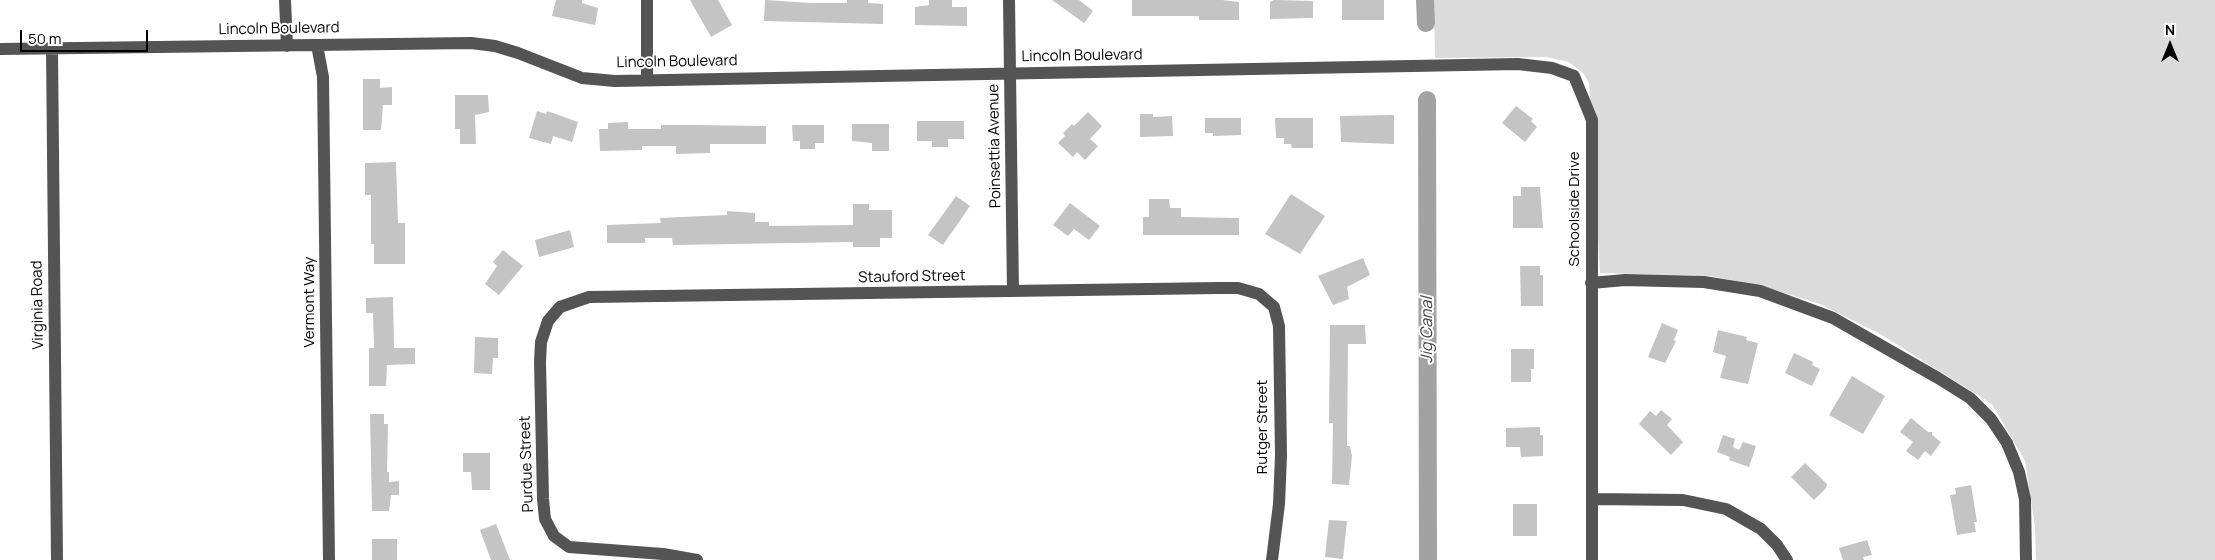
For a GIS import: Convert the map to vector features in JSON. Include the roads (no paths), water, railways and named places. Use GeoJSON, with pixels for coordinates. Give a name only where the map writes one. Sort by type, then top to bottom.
{"type":"FeatureCollection","features":[{"type":"Feature","properties":{"kind":"street"},"geometry":{"type":"LineString","coordinates":[[285,0],[287,46]]}},
{"type":"Feature","properties":{"kind":"street"},"geometry":{"type":"LineString","coordinates":[[647,0],[647,80]]}},
{"type":"Feature","properties":{"kind":"street","name":"Poinsettia Avenue"},"geometry":{"type":"LineString","coordinates":[[1009,0],[1013,291]]}},
{"type":"Feature","properties":{"kind":"street","name":"Lincoln Boulevard"},"geometry":{"type":"LineString","coordinates":[[0,49],[471,43],[503,49],[582,78],[647,80],[1362,67]]}},
{"type":"Feature","properties":{"kind":"street","name":"Vermont Way"},"geometry":{"type":"LineString","coordinates":[[317,45],[323,86],[329,560]]}},
{"type":"Feature","properties":{"kind":"street","name":"Virginia Road"},"geometry":{"type":"LineString","coordinates":[[52,49],[58,560]]}},
{"type":"Feature","properties":{"kind":"street","name":"Schoolside Drive"},"geometry":{"type":"LineString","coordinates":[[1362,67],[1518,64],[1552,68],[1574,76],[1592,120],[1592,560]]}},
{"type":"Feature","properties":{"kind":"street"},"geometry":{"type":"LineString","coordinates":[[1591,283],[1625,280],[1704,282],[1760,291],[1833,318],[1970,398],[1991,419],[2008,443],[2019,472],[2025,499],[2026,560]]}},
{"type":"Feature","properties":{"kind":"street","name":"Stauford Street"},"geometry":{"type":"LineString","coordinates":[[560,307],[589,297],[1229,288],[1259,294],[1264,298]]}},
{"type":"Feature","properties":{"kind":"street","name":"Rutger Street"},"geometry":{"type":"LineString","coordinates":[[1264,298],[1274,307],[1279,326],[1281,455],[1279,504],[1272,560]]}},
{"type":"Feature","properties":{"kind":"street","name":"Purdue Street"},"geometry":{"type":"LineString","coordinates":[[560,307],[548,321],[541,342],[540,362],[543,499],[546,519],[554,536],[569,547],[663,554],[697,560]]}},
{"type":"Feature","properties":{"kind":"street"},"geometry":{"type":"LineString","coordinates":[[1592,499],[1683,500],[1726,509],[1761,529],[1777,545],[1787,560]]}},
{"type":"Feature","properties":{"kind":"waterway","name":"Jig Canal"},"geometry":{"type":"LineString","coordinates":[[1425,0],[1426,23]]}},
{"type":"Feature","properties":{"kind":"waterway","name":"Jig Canal"},"geometry":{"type":"LineString","coordinates":[[1427,100],[1428,560]]}}]}
